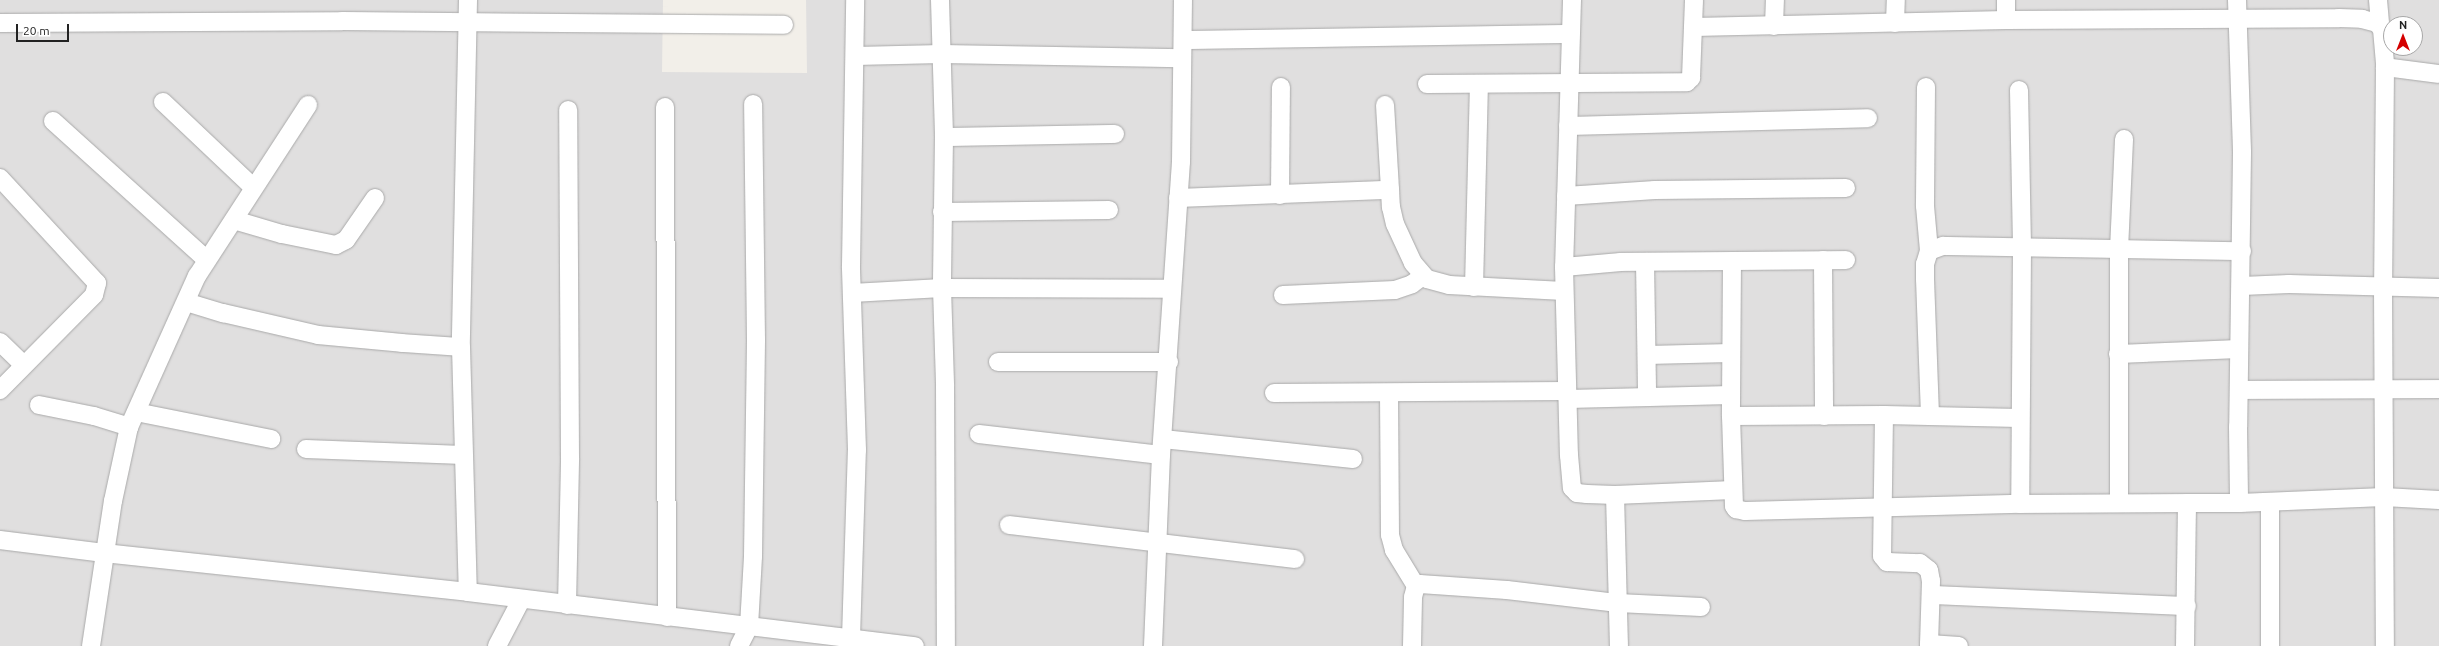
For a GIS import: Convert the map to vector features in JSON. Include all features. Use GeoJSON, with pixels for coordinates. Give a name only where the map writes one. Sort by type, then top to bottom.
{"type":"FeatureCollection","features":[{"type":"Feature","properties":{"kind":"street"},"geometry":{"type":"LineString","coordinates":[[468,0],[461,347],[468,592]]}},
{"type":"Feature","properties":{"kind":"street"},"geometry":{"type":"LineString","coordinates":[[851,638],[857,450],[852,293],[855,0]]}},
{"type":"Feature","properties":{"kind":"street"},"geometry":{"type":"LineString","coordinates":[[940,0],[944,137],[942,288],[945,386],[946,646]]}},
{"type":"Feature","properties":{"kind":"street"},"geometry":{"type":"LineString","coordinates":[[1153,646],[1162,447],[1169,362],[1172,289],[1181,162],[1183,0]]}},
{"type":"Feature","properties":{"kind":"street"},"geometry":{"type":"LineString","coordinates":[[1572,0],[1564,267],[1572,488],[1578,492],[1587,494],[1616,495],[1733,490]]}},
{"type":"Feature","properties":{"kind":"street"},"geometry":{"type":"LineString","coordinates":[[1427,84],[1687,82],[1690,78],[1694,27],[1694,0]]}},
{"type":"Feature","properties":{"kind":"street"},"geometry":{"type":"LineString","coordinates":[[1774,26],[1775,0]]}},
{"type":"Feature","properties":{"kind":"street"},"geometry":{"type":"LineString","coordinates":[[1895,23],[1896,0]]}},
{"type":"Feature","properties":{"kind":"street"},"geometry":{"type":"LineString","coordinates":[[2006,0],[2006,20]]}},
{"type":"Feature","properties":{"kind":"street"},"geometry":{"type":"LineString","coordinates":[[2237,0],[2242,126],[2242,286],[2238,390],[2239,503]]}},
{"type":"Feature","properties":{"kind":"street"},"geometry":{"type":"LineString","coordinates":[[2378,0],[2380,25],[2383,35],[2385,67],[2383,287],[2384,646]]}},
{"type":"Feature","properties":{"kind":"street"},"geometry":{"type":"LineString","coordinates":[[1694,27],[2006,20],[2362,19],[2380,25]]}},
{"type":"Feature","properties":{"kind":"street"},"geometry":{"type":"LineString","coordinates":[[0,23],[784,25]]}},
{"type":"Feature","properties":{"kind":"street"},"geometry":{"type":"LineString","coordinates":[[1183,40],[1570,34]]}},
{"type":"Feature","properties":{"kind":"street"},"geometry":{"type":"LineString","coordinates":[[855,56],[942,54],[1182,58]]}},
{"type":"Feature","properties":{"kind":"street"},"geometry":{"type":"LineString","coordinates":[[2385,67],[2439,74]]}},
{"type":"Feature","properties":{"kind":"street"},"geometry":{"type":"LineString","coordinates":[[1474,286],[1479,84]]}},
{"type":"Feature","properties":{"kind":"street"},"geometry":{"type":"LineString","coordinates":[[1280,195],[1281,87]]}},
{"type":"Feature","properties":{"kind":"street"},"geometry":{"type":"LineString","coordinates":[[1926,87],[1925,206],[1929,251],[1925,264],[1925,279],[1930,415]]}},
{"type":"Feature","properties":{"kind":"street"},"geometry":{"type":"LineString","coordinates":[[2019,90],[2022,248],[2019,418],[2020,504]]}},
{"type":"Feature","properties":{"kind":"street"},"geometry":{"type":"LineString","coordinates":[[162,102],[253,187]]}},
{"type":"Feature","properties":{"kind":"street"},"geometry":{"type":"LineString","coordinates":[[739,646],[748,626],[752,594],[755,428],[753,104]]}},
{"type":"Feature","properties":{"kind":"street"},"geometry":{"type":"LineString","coordinates":[[91,646],[104,553],[133,419],[186,302],[207,260],[234,220],[253,187],[308,105]]}},
{"type":"Feature","properties":{"kind":"street"},"geometry":{"type":"LineString","coordinates":[[1385,105],[1391,207],[1395,224],[1413,263],[1423,276],[1437,284],[1564,291]]}},
{"type":"Feature","properties":{"kind":"street"},"geometry":{"type":"LineString","coordinates":[[665,107],[667,617]]}},
{"type":"Feature","properties":{"kind":"street"},"geometry":{"type":"LineString","coordinates":[[567,605],[570,458],[568,110]]}},
{"type":"Feature","properties":{"kind":"street"},"geometry":{"type":"LineString","coordinates":[[1568,126],[1868,118]]}},
{"type":"Feature","properties":{"kind":"street"},"geometry":{"type":"LineString","coordinates":[[54,121],[207,260]]}},
{"type":"Feature","properties":{"kind":"street"},"geometry":{"type":"LineString","coordinates":[[944,137],[1115,134]]}},
{"type":"Feature","properties":{"kind":"street"},"geometry":{"type":"LineString","coordinates":[[2119,502],[2119,250],[2124,139]]}},
{"type":"Feature","properties":{"kind":"street"},"geometry":{"type":"LineString","coordinates":[[0,178],[97,283],[94,294],[0,390]]}},
{"type":"Feature","properties":{"kind":"street"},"geometry":{"type":"LineString","coordinates":[[1566,196],[1654,190],[1846,188]]}},
{"type":"Feature","properties":{"kind":"street"},"geometry":{"type":"LineString","coordinates":[[1178,198],[1390,190]]}},
{"type":"Feature","properties":{"kind":"street"},"geometry":{"type":"LineString","coordinates":[[234,220],[282,234],[336,245],[346,240],[375,198]]}},
{"type":"Feature","properties":{"kind":"street"},"geometry":{"type":"LineString","coordinates":[[942,212],[1109,210]]}},
{"type":"Feature","properties":{"kind":"street"},"geometry":{"type":"LineString","coordinates":[[1929,251],[1943,246],[2242,251]]}},
{"type":"Feature","properties":{"kind":"street"},"geometry":{"type":"LineString","coordinates":[[1823,260],[1824,416]]}},
{"type":"Feature","properties":{"kind":"street"},"geometry":{"type":"LineString","coordinates":[[1564,267],[1645,262],[1846,260]]}},
{"type":"Feature","properties":{"kind":"street"},"geometry":{"type":"LineString","coordinates":[[1732,261],[1731,416],[1733,490],[1734,506],[1740,511],[2119,502],[2239,503],[2384,497],[2439,500]]}},
{"type":"Feature","properties":{"kind":"street"},"geometry":{"type":"LineString","coordinates":[[1645,262],[1647,396]]}},
{"type":"Feature","properties":{"kind":"street"},"geometry":{"type":"LineString","coordinates":[[1283,295],[1395,290],[1412,284],[1423,276]]}},
{"type":"Feature","properties":{"kind":"street"},"geometry":{"type":"LineString","coordinates":[[2242,286],[2289,284],[2439,288]]}},
{"type":"Feature","properties":{"kind":"street"},"geometry":{"type":"LineString","coordinates":[[852,293],[942,288],[1172,289]]}},
{"type":"Feature","properties":{"kind":"street"},"geometry":{"type":"LineString","coordinates":[[186,302],[223,314],[318,334],[402,343],[461,347]]}},
{"type":"Feature","properties":{"kind":"street"},"geometry":{"type":"LineString","coordinates":[[0,342],[24,365]]}},
{"type":"Feature","properties":{"kind":"street"},"geometry":{"type":"LineString","coordinates":[[2118,354],[2239,349]]}},
{"type":"Feature","properties":{"kind":"street"},"geometry":{"type":"LineString","coordinates":[[1647,355],[1731,353]]}},
{"type":"Feature","properties":{"kind":"street"},"geometry":{"type":"LineString","coordinates":[[998,362],[1169,362]]}},
{"type":"Feature","properties":{"kind":"street"},"geometry":{"type":"LineString","coordinates":[[2238,390],[2439,389]]}},
{"type":"Feature","properties":{"kind":"street"},"geometry":{"type":"LineString","coordinates":[[1274,393],[1647,396],[1731,395]]}},
{"type":"Feature","properties":{"kind":"street"},"geometry":{"type":"LineString","coordinates":[[1389,393],[1390,535],[1394,550],[1416,586],[1413,596],[1412,646]]}},
{"type":"Feature","properties":{"kind":"street"},"geometry":{"type":"LineString","coordinates":[[39,405],[94,416],[133,419],[271,440]]}},
{"type":"Feature","properties":{"kind":"street"},"geometry":{"type":"LineString","coordinates":[[1884,415],[1882,507],[1884,560],[1892,563],[1920,563],[1927,568],[1931,575],[1929,645],[1959,646]]}},
{"type":"Feature","properties":{"kind":"street"},"geometry":{"type":"LineString","coordinates":[[1731,416],[1930,415],[2019,418]]}},
{"type":"Feature","properties":{"kind":"street"},"geometry":{"type":"LineString","coordinates":[[978,434],[1352,459]]}},
{"type":"Feature","properties":{"kind":"street"},"geometry":{"type":"LineString","coordinates":[[306,449],[463,455]]}},
{"type":"Feature","properties":{"kind":"street"},"geometry":{"type":"LineString","coordinates":[[1616,495],[1619,646]]}},
{"type":"Feature","properties":{"kind":"street"},"geometry":{"type":"LineString","coordinates":[[2270,502],[2270,646]]}},
{"type":"Feature","properties":{"kind":"street"},"geometry":{"type":"LineString","coordinates":[[2185,646],[2187,606],[2187,503]]}},
{"type":"Feature","properties":{"kind":"street"},"geometry":{"type":"LineString","coordinates":[[1009,525],[1295,559]]}},
{"type":"Feature","properties":{"kind":"street"},"geometry":{"type":"LineString","coordinates":[[0,540],[104,553],[468,592],[521,600],[915,646]]}},
{"type":"Feature","properties":{"kind":"street"},"geometry":{"type":"LineString","coordinates":[[1416,586],[1430,584],[1507,590],[1618,603],[1701,607]]}},
{"type":"Feature","properties":{"kind":"street"},"geometry":{"type":"LineString","coordinates":[[1931,595],[2187,606]]}},
{"type":"Feature","properties":{"kind":"street"},"geometry":{"type":"LineString","coordinates":[[497,646],[521,600]]}},
{"type":"Feature","properties":{"kind":"shaded area"},"geometry":{"type":"Polygon","coordinates":[[[0,0],[663,0],[662,72],[807,73],[806,0],[2439,0],[2439,646],[0,646],[0,0]]]}}]}
